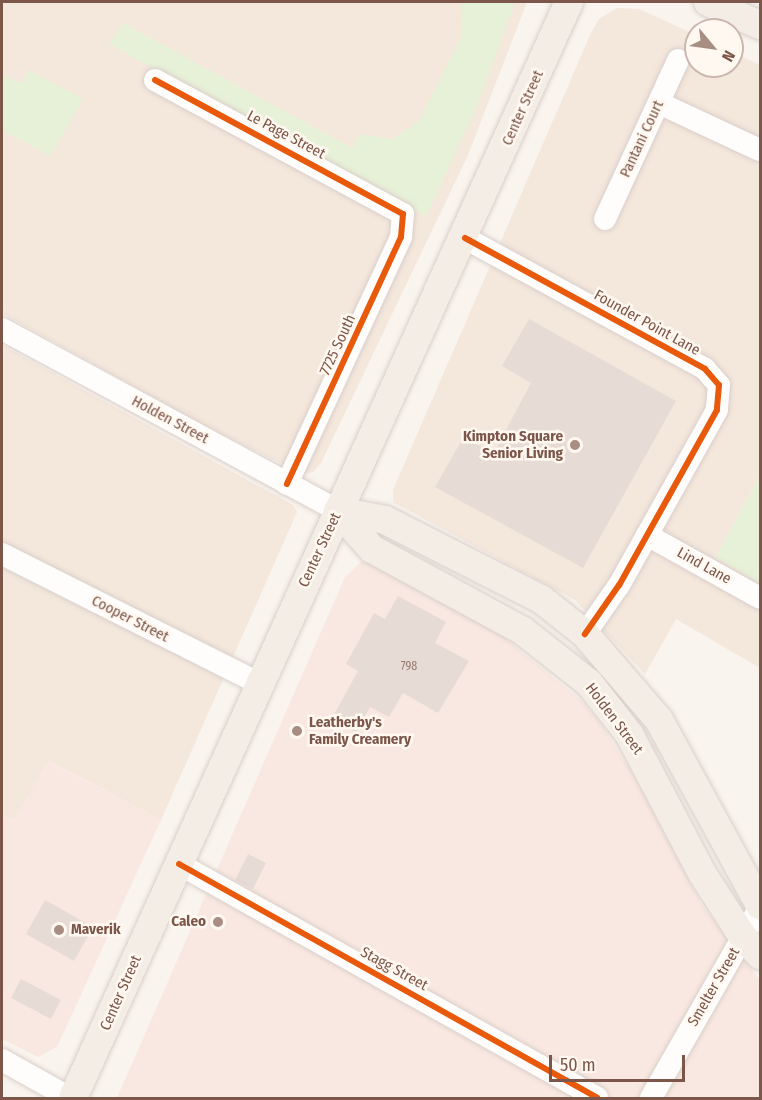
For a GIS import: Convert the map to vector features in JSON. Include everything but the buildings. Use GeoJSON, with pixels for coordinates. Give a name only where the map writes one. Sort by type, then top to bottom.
{"type":"FeatureCollection","features":[{"type":"Feature","properties":{"kind":"main road","name":"Center Street"},"geometry":{"type":"LineString","coordinates":[[72,1098],[259,683],[465,238],[569,2]]}},
{"type":"Feature","properties":{"kind":"main road"},"geometry":{"type":"LineString","coordinates":[[708,2],[760,25]]}},
{"type":"Feature","properties":{"kind":"main road","name":"Holden Street"},"geometry":{"type":"LineString","coordinates":[[338,511],[385,520],[541,600],[585,634],[658,720],[760,906]]}},
{"type":"Feature","properties":{"kind":"main road","name":"Holden Street"},"geometry":{"type":"LineString","coordinates":[[338,511],[372,549],[523,631],[589,683],[629,734],[702,873],[752,946]]}},
{"type":"Feature","properties":{"kind":"street","name":"Pantani Court"},"geometry":{"type":"LineString","coordinates":[[605,219],[678,60]]}},
{"type":"Feature","properties":{"kind":"street","name":"Le Page Street"},"geometry":{"type":"LineString","coordinates":[[155,80],[403,214]]}},
{"type":"Feature","properties":{"kind":"street"},"geometry":{"type":"LineString","coordinates":[[659,103],[760,150]]}},
{"type":"Feature","properties":{"kind":"street","name":"7725 South"},"geometry":{"type":"LineString","coordinates":[[287,484],[401,237],[403,214]]}},
{"type":"Feature","properties":{"kind":"street","name":"Founder Point Lane"},"geometry":{"type":"LineString","coordinates":[[465,238],[705,369],[716,380],[720,391],[717,410],[647,535],[585,634]]}},
{"type":"Feature","properties":{"kind":"street","name":"Holden Street"},"geometry":{"type":"LineString","coordinates":[[2,329],[338,511]]}},
{"type":"Feature","properties":{"kind":"street","name":"Lind Lane"},"geometry":{"type":"LineString","coordinates":[[647,535],[760,597]]}},
{"type":"Feature","properties":{"kind":"street","name":"Cooper Street"},"geometry":{"type":"LineString","coordinates":[[2,554],[259,683]]}},
{"type":"Feature","properties":{"kind":"street","name":"Stagg Street"},"geometry":{"type":"LineString","coordinates":[[178,864],[597,1098]]}},
{"type":"Feature","properties":{"kind":"street","name":"Smelter Street"},"geometry":{"type":"LineString","coordinates":[[651,1098],[752,946],[760,906]]}},
{"type":"Feature","properties":{"kind":"street"},"geometry":{"type":"LineString","coordinates":[[2,1060],[72,1098]]}},
{"type":"Feature","properties":{"kind":"shaded area"},"geometry":{"type":"Polygon","coordinates":[[[2,2],[527,2],[468,155],[321,463],[313,472],[303,474],[203,425],[2,313],[2,2]]]}},
{"type":"Feature","properties":{"kind":"shaded area"},"geometry":{"type":"Polygon","coordinates":[[[617,8],[639,9],[684,30],[684,78],[744,78],[744,58],[760,65],[760,476],[715,558],[760,583],[760,668],[676,619],[645,674],[575,600],[393,502],[393,490],[599,19],[617,8]]]}},
{"type":"Feature","properties":{"kind":"shaded area"},"geometry":{"type":"Polygon","coordinates":[[[2,345],[293,505],[297,512],[161,820],[49,761],[14,821],[2,815],[2,345]]]}},
{"type":"Feature","properties":{"kind":"shaded area"},"geometry":{"type":"Polygon","coordinates":[[[361,562],[370,562],[501,635],[582,701],[599,721],[632,772],[702,905],[760,980],[760,1098],[117,1098],[345,577],[361,562]]]}},
{"type":"Feature","properties":{"kind":"shaded area"},"geometry":{"type":"Polygon","coordinates":[[[48,761],[161,820],[57,1047],[38,1057],[2,1039],[2,815],[14,821],[48,761]]]}},
{"type":"Feature","properties":{"kind":"green space"},"geometry":{"type":"Polygon","coordinates":[[[462,2],[515,2],[475,111],[426,216],[109,44],[123,23],[352,148],[359,134],[392,139],[419,121],[461,37],[462,2]]]}},
{"type":"Feature","properties":{"kind":"green space"},"geometry":{"type":"Polygon","coordinates":[[[29,70],[83,99],[50,156],[2,130],[2,74],[21,84],[29,70]]]}},
{"type":"Feature","properties":{"kind":"green space"},"geometry":{"type":"Polygon","coordinates":[[[760,476],[760,583],[715,558],[760,476]]]}},
{"type":"Feature","properties":{"kind":"cycle path"},"geometry":{"type":"LineString","coordinates":[[155,80],[403,214],[401,237],[287,484]]}},
{"type":"Feature","properties":{"kind":"cycle path"},"geometry":{"type":"LineString","coordinates":[[465,238],[705,369],[719,385],[717,410],[619,585],[585,634]]}},
{"type":"Feature","properties":{"kind":"cycle path"},"geometry":{"type":"LineString","coordinates":[[179,864],[597,1098]]}},
{"type":"Feature","properties":{"kind":"place","name":"Kimpton Square Senior Living"},"geometry":{"type":"Point","coordinates":[575,445]}},
{"type":"Feature","properties":{"kind":"place","name":"Leatherby's Family Creamery"},"geometry":{"type":"Point","coordinates":[297,731]}},
{"type":"Feature","properties":{"kind":"place","name":"Caleo"},"geometry":{"type":"Point","coordinates":[218,922]}},
{"type":"Feature","properties":{"kind":"place","name":"Maverik"},"geometry":{"type":"Point","coordinates":[59,930]}}]}
